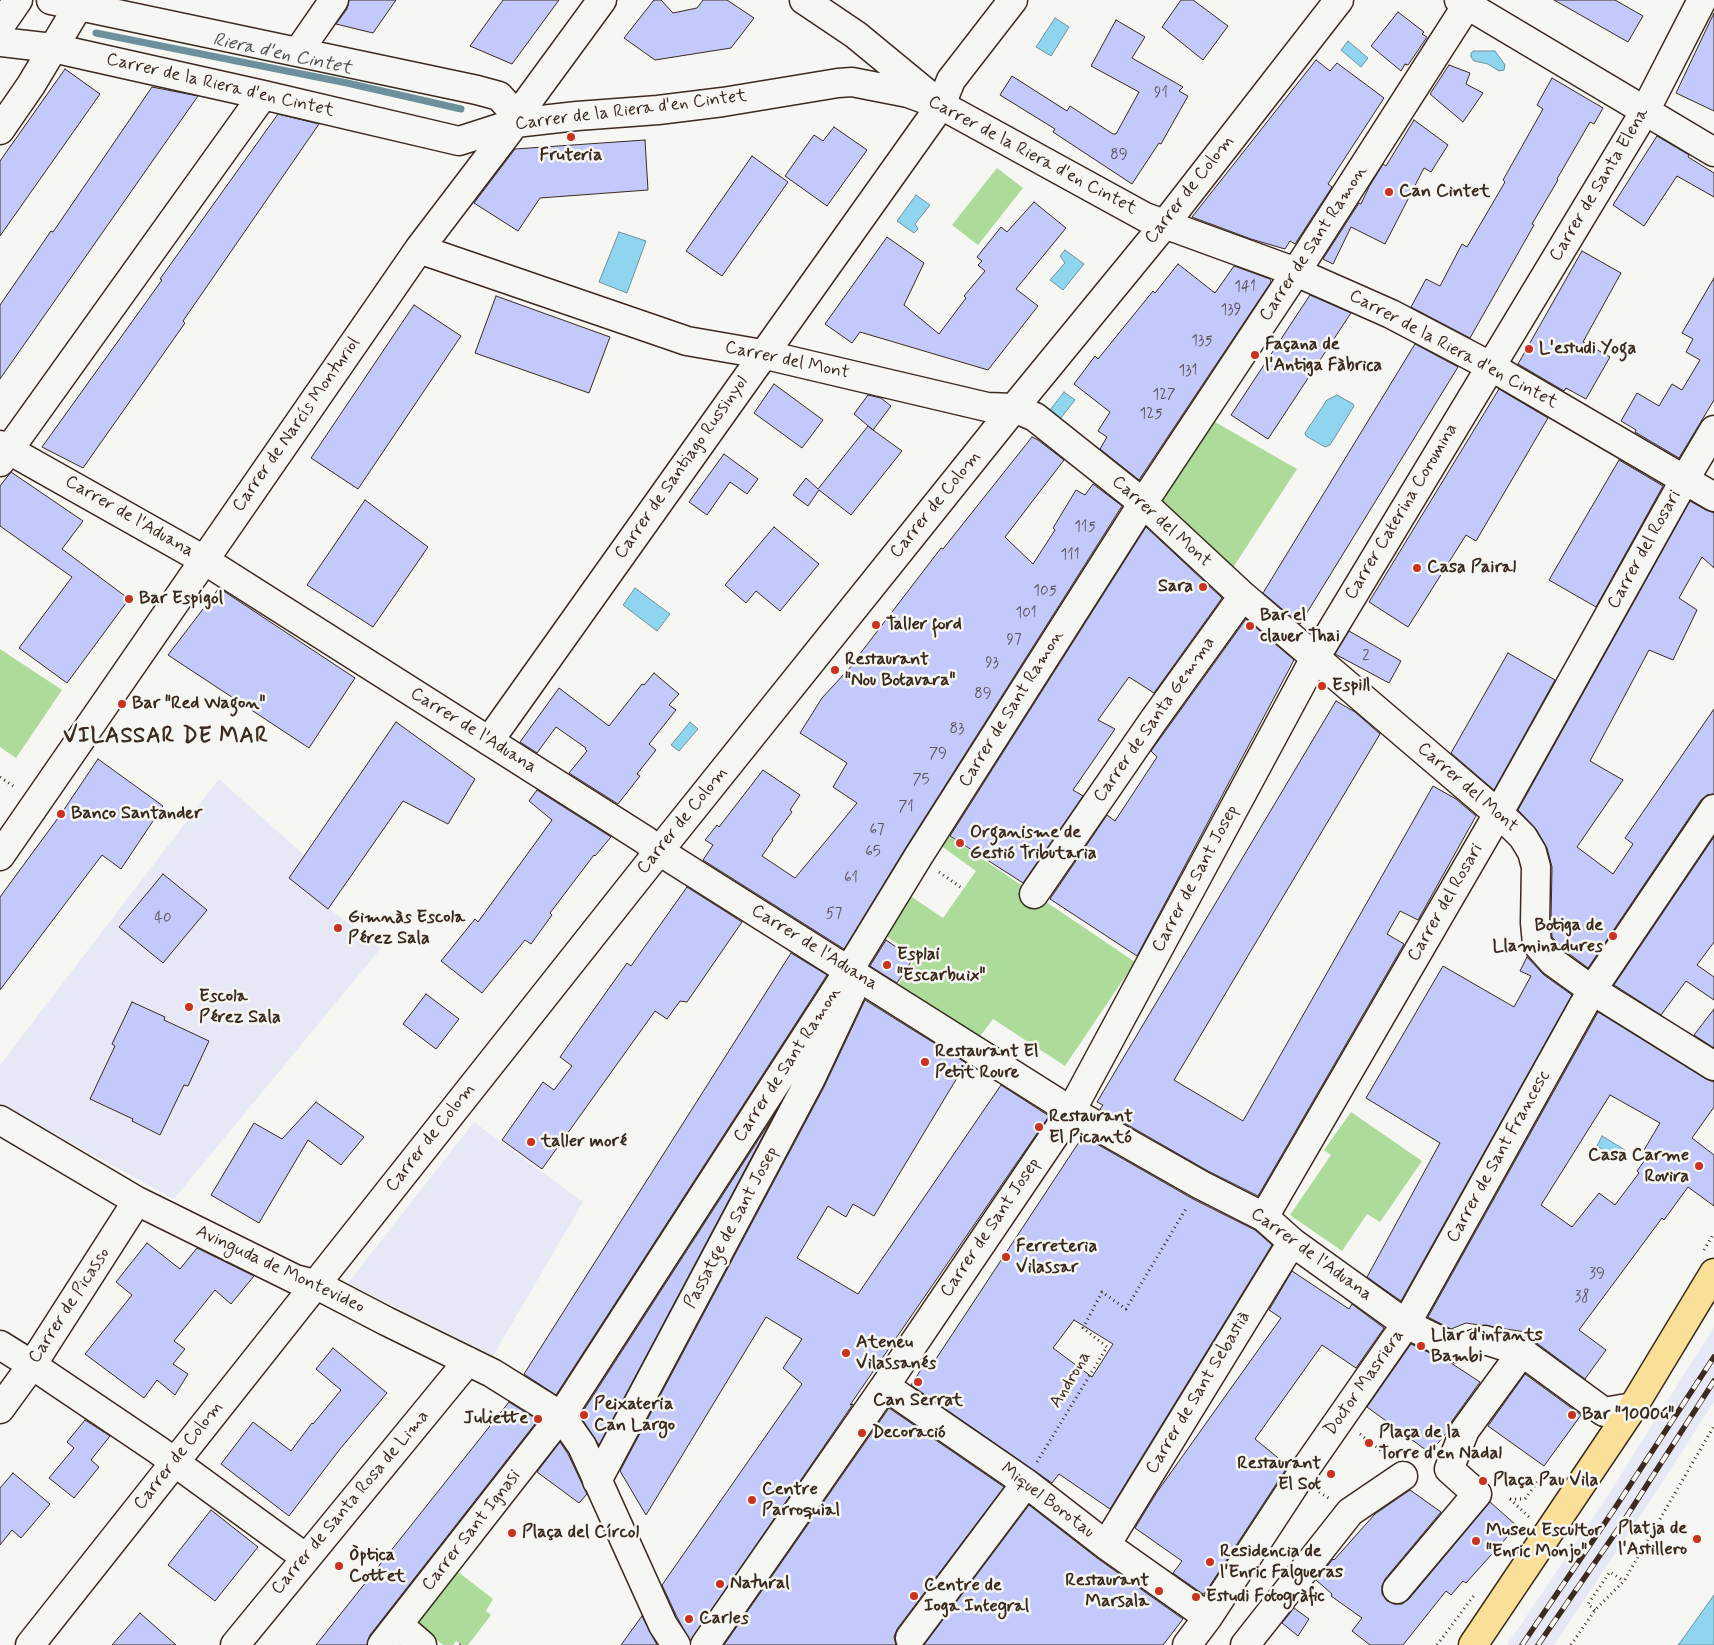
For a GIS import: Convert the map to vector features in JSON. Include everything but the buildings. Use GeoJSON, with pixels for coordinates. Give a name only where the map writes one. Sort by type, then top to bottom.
{"type":"FeatureCollection","features":[{"type":"Feature","properties":{"kind":"main road"},"geometry":{"type":"LineString","coordinates":[[1473,1645],[1633,1407],[1714,1273]]}},
{"type":"Feature","properties":{"kind":"main road"},"geometry":{"type":"LineString","coordinates":[[1492,1645],[1636,1435],[1714,1308]]}},
{"type":"Feature","properties":{"kind":"street"},"geometry":{"type":"LineString","coordinates":[[0,26],[18,0]]}},
{"type":"Feature","properties":{"kind":"street","name":"Carrer de la Riera d'en Cintet"},"geometry":{"type":"LineString","coordinates":[[51,0],[81,3],[499,96],[516,119]]}},
{"type":"Feature","properties":{"kind":"street"},"geometry":{"type":"LineString","coordinates":[[298,52],[334,0]]}},
{"type":"Feature","properties":{"kind":"street","name":"Carrer de Narcís Monturiol"},"geometry":{"type":"LineString","coordinates":[[0,856],[419,249],[602,0]]}},
{"type":"Feature","properties":{"kind":"street"},"geometry":{"type":"LineString","coordinates":[[804,0],[856,34],[941,105]]}},
{"type":"Feature","properties":{"kind":"street","name":"Carrer de Santiago Russinyol"},"geometry":{"type":"LineString","coordinates":[[489,741],[762,354],[941,105],[951,80],[1013,0]]}},
{"type":"Feature","properties":{"kind":"street","name":"Carrer de Colom"},"geometry":{"type":"LineString","coordinates":[[30,1645],[659,851],[1014,408],[1164,225],[1339,0]]}},
{"type":"Feature","properties":{"kind":"street","name":"Carrer de Santa Elena"},"geometry":{"type":"LineString","coordinates":[[1490,366],[1646,111],[1702,0]]}},
{"type":"Feature","properties":{"kind":"street"},"geometry":{"type":"LineString","coordinates":[[0,130],[81,3]]}},
{"type":"Feature","properties":{"kind":"street"},"geometry":{"type":"LineString","coordinates":[[1463,3],[1714,152]]}},
{"type":"Feature","properties":{"kind":"street","name":"Carrer de Sant Ramon"},"geometry":{"type":"LineString","coordinates":[[561,1416],[849,970],[918,857],[1142,503],[1296,272],[1463,3]]}},
{"type":"Feature","properties":{"kind":"street","name":"Carrer de la Riera d'en Cintet"},"geometry":{"type":"LineString","coordinates":[[0,42],[53,48],[263,94],[459,141],[516,119],[658,110],[723,102],[822,85],[852,82],[908,93],[941,105],[1145,217],[1296,272],[1391,314],[1490,366],[1714,497]]}},
{"type":"Feature","properties":{"kind":"street"},"geometry":{"type":"LineString","coordinates":[[3,452],[263,94]]}},
{"type":"Feature","properties":{"kind":"street","name":"Carrer del Mont"},"geometry":{"type":"LineString","coordinates":[[419,249],[687,341],[762,354],[987,407],[1014,408],[1036,417],[1142,503],[1243,596],[1523,837],[1532,852],[1536,867],[1535,923],[1537,944],[1553,962],[1592,990],[1714,1066]]}},
{"type":"Feature","properties":{"kind":"street","name":"Carrer Caterina Coromina"},"geometry":{"type":"LineString","coordinates":[[1315,658],[1490,366]]}},
{"type":"Feature","properties":{"kind":"street","name":"Carrer del Rosari"},"geometry":{"type":"LineString","coordinates":[[1264,1217],[1498,814],[1714,430]]}},
{"type":"Feature","properties":{"kind":"street","name":"Carrer de l'Aduana"},"geometry":{"type":"LineString","coordinates":[[3,452],[204,560],[645,840],[659,851],[1071,1111],[1201,1185],[1264,1217],[1292,1242],[1406,1324],[1455,1348],[1485,1340],[1522,1352],[1604,1412],[1633,1407]]}},
{"type":"Feature","properties":{"kind":"street","name":"Carrer de Santa Gemma"},"geometry":{"type":"LineString","coordinates":[[1034,894],[1153,721],[1243,596]]}},
{"type":"Feature","properties":{"kind":"street","name":"Carrer de Sant Josep"},"geometry":{"type":"LineString","coordinates":[[705,1645],[885,1386],[1071,1111],[1315,658]]}},
{"type":"Feature","properties":{"kind":"street","name":"Carrer de Sant Francesc"},"geometry":{"type":"LineString","coordinates":[[1406,1324],[1592,990],[1714,809]]}},
{"type":"Feature","properties":{"kind":"street","name":"Passatge de Sant Josep"},"geometry":{"type":"LineString","coordinates":[[597,1481],[810,1080],[853,988],[849,970]]}},
{"type":"Feature","properties":{"kind":"street","name":"Avinguda de Montevideo"},"geometry":{"type":"LineString","coordinates":[[0,1120],[138,1201],[295,1279],[315,1284],[492,1373],[561,1416]]}},
{"type":"Feature","properties":{"kind":"street","name":"Carrer de Picasso"},"geometry":{"type":"LineString","coordinates":[[0,1409],[32,1365],[138,1201]]}},
{"type":"Feature","properties":{"kind":"street","name":"Carrer de Sant Sebastià"},"geometry":{"type":"LineString","coordinates":[[1106,1545],[1292,1242]]}},
{"type":"Feature","properties":{"kind":"street","name":"Doctor Masriera"},"geometry":{"type":"LineString","coordinates":[[1187,1645],[1208,1617],[1299,1478],[1406,1324]]}},
{"type":"Feature","properties":{"kind":"street"},"geometry":{"type":"LineString","coordinates":[[0,1345],[174,1462],[306,1558]]}},
{"type":"Feature","properties":{"kind":"street"},"geometry":{"type":"LineString","coordinates":[[1397,1589],[1477,1494],[1449,1468],[1466,1430],[1522,1352]]}},
{"type":"Feature","properties":{"kind":"street","name":"Carrer de Santa Rosa de Lima"},"geometry":{"type":"LineString","coordinates":[[235,1645],[468,1361]]}},
{"type":"Feature","properties":{"kind":"street","name":"Miquel Borotau"},"geometry":{"type":"LineString","coordinates":[[885,1386],[1026,1483],[1106,1545],[1208,1617]]}},
{"type":"Feature","properties":{"kind":"street"},"geometry":{"type":"LineString","coordinates":[[561,1416],[582,1446],[663,1625],[676,1645]]}},
{"type":"Feature","properties":{"kind":"street","name":"Carrer Sant Ignasi"},"geometry":{"type":"LineString","coordinates":[[390,1635],[561,1416]]}},
{"type":"Feature","properties":{"kind":"street"},"geometry":{"type":"LineString","coordinates":[[1245,1645],[1350,1512],[1403,1476]]}},
{"type":"Feature","properties":{"kind":"street"},"geometry":{"type":"LineString","coordinates":[[910,1638],[1026,1483]]}},
{"type":"Feature","properties":{"kind":"street"},"geometry":{"type":"LineString","coordinates":[[390,1635],[422,1645]]}},
{"type":"Feature","properties":{"kind":"path","name":"Androna"},"geometry":{"type":"LineString","coordinates":[[1026,1483],[1107,1347],[1083,1328],[1102,1292],[1126,1309],[1201,1185]]}},
{"type":"Feature","properties":{"kind":"path"},"geometry":{"type":"LineString","coordinates":[[1571,1645],[1595,1610],[1624,1581],[1714,1426]]}},
{"type":"Feature","properties":{"kind":"path"},"geometry":{"type":"LineString","coordinates":[[1532,1519],[1510,1499],[1525,1499],[1544,1473],[1558,1480]]}},
{"type":"Feature","properties":{"kind":"path"},"geometry":{"type":"LineString","coordinates":[[1299,1478],[1350,1512]]}},
{"type":"Feature","properties":{"kind":"path"},"geometry":{"type":"LineString","coordinates":[[1595,1610],[1588,1604],[1610,1572],[1624,1581]]}},
{"type":"Feature","properties":{"kind":"shaded area","name":"Escola Pérez Sala"},"geometry":{"type":"Polygon","coordinates":[[[219,779],[305,856],[289,878],[381,948],[174,1199],[0,1104],[0,1065],[219,779]]]}},
{"type":"Feature","properties":{"kind":"shaded area"},"geometry":{"type":"Polygon","coordinates":[[[474,1122],[583,1202],[493,1356],[348,1283],[474,1122]]]}},
{"type":"Feature","properties":{"kind":"shaded area"},"geometry":{"type":"Polygon","coordinates":[[[1714,1327],[1714,1402],[1641,1515],[1554,1645],[1507,1645],[1610,1492],[1714,1327]]]}},
{"type":"Feature","properties":{"kind":"green space"},"geometry":{"type":"Polygon","coordinates":[[[997,168],[1023,188],[978,245],[952,225],[997,168]]]}},
{"type":"Feature","properties":{"kind":"green space"},"geometry":{"type":"Polygon","coordinates":[[[1211,422],[1215,422],[1297,469],[1232,569],[1157,507],[1211,422]]]}},
{"type":"Feature","properties":{"kind":"green space"},"geometry":{"type":"Polygon","coordinates":[[[0,649],[62,690],[16,758],[0,747],[0,649]]]}},
{"type":"Feature","properties":{"kind":"green space"},"geometry":{"type":"Polygon","coordinates":[[[947,835],[1135,962],[1065,1066],[993,1019],[975,1043],[895,990],[917,957],[883,934],[909,895],[943,918],[976,871],[940,845],[947,835]]]}},
{"type":"Feature","properties":{"kind":"green space"},"geometry":{"type":"Polygon","coordinates":[[[1351,1112],[1422,1161],[1380,1222],[1367,1214],[1342,1251],[1290,1215],[1331,1155],[1324,1150],[1351,1112]]]}},
{"type":"Feature","properties":{"kind":"green space"},"geometry":{"type":"Polygon","coordinates":[[[453,1568],[493,1599],[486,1611],[491,1615],[468,1645],[462,1645],[456,1641],[453,1645],[443,1645],[411,1619],[453,1568]]]}},
{"type":"Feature","properties":{"kind":"water"},"geometry":{"type":"Polygon","coordinates":[[[1055,18],[1069,27],[1051,56],[1036,47],[1055,18]]]}},
{"type":"Feature","properties":{"kind":"water"},"geometry":{"type":"Polygon","coordinates":[[[1348,41],[1368,58],[1361,67],[1341,50],[1348,41]]]}},
{"type":"Feature","properties":{"kind":"water"},"geometry":{"type":"Polygon","coordinates":[[[1474,51],[1495,51],[1505,65],[1504,70],[1499,71],[1488,64],[1474,61],[1471,53],[1474,51]]]}},
{"type":"Feature","properties":{"kind":"water"},"geometry":{"type":"Polygon","coordinates":[[[916,195],[930,205],[915,224],[918,229],[914,233],[897,221],[916,195]]]}},
{"type":"Feature","properties":{"kind":"water"},"geometry":{"type":"Polygon","coordinates":[[[619,232],[646,241],[627,293],[599,282],[619,232]]]}},
{"type":"Feature","properties":{"kind":"water"},"geometry":{"type":"Polygon","coordinates":[[[1065,250],[1084,264],[1063,290],[1050,280],[1065,263],[1060,256],[1065,250]]]}},
{"type":"Feature","properties":{"kind":"water"},"geometry":{"type":"Polygon","coordinates":[[[1064,392],[1075,400],[1060,419],[1050,410],[1064,392]]]}},
{"type":"Feature","properties":{"kind":"water"},"geometry":{"type":"Polygon","coordinates":[[[1337,395],[1354,406],[1330,445],[1325,447],[1306,436],[1305,433],[1327,400],[1337,395]]]}},
{"type":"Feature","properties":{"kind":"water"},"geometry":{"type":"Polygon","coordinates":[[[635,588],[670,614],[657,631],[623,605],[635,588]]]}},
{"type":"Feature","properties":{"kind":"water"},"geometry":{"type":"Polygon","coordinates":[[[690,722],[698,729],[679,751],[671,745],[690,722]]]}},
{"type":"Feature","properties":{"kind":"water"},"geometry":{"type":"Polygon","coordinates":[[[1602,1136],[1625,1150],[1619,1159],[1597,1146],[1602,1136]]]}},
{"type":"Feature","properties":{"kind":"water"},"geometry":{"type":"Polygon","coordinates":[[[1714,1595],[1714,1645],[1678,1645],[1682,1640],[1714,1595]]]}},
{"type":"Feature","properties":{"kind":"waterway","name":"Riera d'en Cintet"},"geometry":{"type":"LineString","coordinates":[[96,33],[347,83],[461,109]]}},
{"type":"Feature","properties":{"kind":"railway"},"geometry":{"type":"LineString","coordinates":[[1522,1645],[1714,1357]]}},
{"type":"Feature","properties":{"kind":"railway"},"geometry":{"type":"LineString","coordinates":[[1538,1645],[1625,1519],[1714,1381]]}},
{"type":"Feature","properties":{"kind":"place","name":"Fruteria"},"geometry":{"type":"Point","coordinates":[571,137]}},
{"type":"Feature","properties":{"kind":"place","name":"Can Cintet"},"geometry":{"type":"Point","coordinates":[1389,192]}},
{"type":"Feature","properties":{"kind":"place","name":"L'estudi Yoga"},"geometry":{"type":"Point","coordinates":[1529,349]}},
{"type":"Feature","properties":{"kind":"place","name":"Façana de l'Antiga Fàbrica"},"geometry":{"type":"Point","coordinates":[1255,355]}},
{"type":"Feature","properties":{"kind":"place","name":"Casa Pairal"},"geometry":{"type":"Point","coordinates":[1417,568]}},
{"type":"Feature","properties":{"kind":"place","name":"Sara"},"geometry":{"type":"Point","coordinates":[1203,587]}},
{"type":"Feature","properties":{"kind":"place","name":"Bar Espígol"},"geometry":{"type":"Point","coordinates":[129,599]}},
{"type":"Feature","properties":{"kind":"place","name":"Taller ford"},"geometry":{"type":"Point","coordinates":[876,625]}},
{"type":"Feature","properties":{"kind":"place","name":"Bar el clauer Thai"},"geometry":{"type":"Point","coordinates":[1250,626]}},
{"type":"Feature","properties":{"kind":"place","name":"Restaurant \"Nou Botavara\""},"geometry":{"type":"Point","coordinates":[835,670]}},
{"type":"Feature","properties":{"kind":"place","name":"Espill"},"geometry":{"type":"Point","coordinates":[1322,686]}},
{"type":"Feature","properties":{"kind":"place","name":"Bar \"Red Wagon\""},"geometry":{"type":"Point","coordinates":[122,704]}},
{"type":"Feature","properties":{"kind":"place","name":"Banco Santander"},"geometry":{"type":"Point","coordinates":[61,814]}},
{"type":"Feature","properties":{"kind":"place","name":"Organisme de Gestió Tributaria"},"geometry":{"type":"Point","coordinates":[960,843]}},
{"type":"Feature","properties":{"kind":"place","name":"Gimnàs Escola Pérez Sala"},"geometry":{"type":"Point","coordinates":[338,928]}},
{"type":"Feature","properties":{"kind":"place","name":"Botiga de Llaminadures"},"geometry":{"type":"Point","coordinates":[1613,936]}},
{"type":"Feature","properties":{"kind":"place","name":"Esplai \"Escarbuix\""},"geometry":{"type":"Point","coordinates":[887,965]}},
{"type":"Feature","properties":{"kind":"place","name":"Escola Pérez Sala"},"geometry":{"type":"Point","coordinates":[189,1007]}},
{"type":"Feature","properties":{"kind":"place","name":"Restaurant El Petit Roure"},"geometry":{"type":"Point","coordinates":[925,1062]}},
{"type":"Feature","properties":{"kind":"place","name":"Restaurant El Picantó"},"geometry":{"type":"Point","coordinates":[1039,1127]}},
{"type":"Feature","properties":{"kind":"place","name":"taller moré"},"geometry":{"type":"Point","coordinates":[531,1142]}},
{"type":"Feature","properties":{"kind":"place","name":"Casa Carme Rovira"},"geometry":{"type":"Point","coordinates":[1699,1166]}},
{"type":"Feature","properties":{"kind":"place","name":"Ferreteria Vilassar"},"geometry":{"type":"Point","coordinates":[1006,1257]}},
{"type":"Feature","properties":{"kind":"place","name":"Llar d'infants Bambi"},"geometry":{"type":"Point","coordinates":[1421,1346]}},
{"type":"Feature","properties":{"kind":"place","name":"Ateneu Vilassanés"},"geometry":{"type":"Point","coordinates":[846,1353]}},
{"type":"Feature","properties":{"kind":"place","name":"Can Serrat"},"geometry":{"type":"Point","coordinates":[918,1382]}},
{"type":"Feature","properties":{"kind":"place","name":"Peixateria Can Largo"},"geometry":{"type":"Point","coordinates":[584,1415]}},
{"type":"Feature","properties":{"kind":"place","name":"Bar \"1000ú\""},"geometry":{"type":"Point","coordinates":[1572,1415]}},
{"type":"Feature","properties":{"kind":"place","name":"Juliette"},"geometry":{"type":"Point","coordinates":[538,1419]}},
{"type":"Feature","properties":{"kind":"place","name":"Decoració"},"geometry":{"type":"Point","coordinates":[862,1433]}},
{"type":"Feature","properties":{"kind":"place","name":"Plaça de la Torre d'en Nadal"},"geometry":{"type":"Point","coordinates":[1369,1443]}},
{"type":"Feature","properties":{"kind":"place","name":"Restaurant El Sot"},"geometry":{"type":"Point","coordinates":[1331,1474]}},
{"type":"Feature","properties":{"kind":"place","name":"Plaça Pau Vila"},"geometry":{"type":"Point","coordinates":[1483,1481]}},
{"type":"Feature","properties":{"kind":"place","name":"Centre Parroquial"},"geometry":{"type":"Point","coordinates":[752,1500]}},
{"type":"Feature","properties":{"kind":"place","name":"Plaça del Círcol"},"geometry":{"type":"Point","coordinates":[512,1533]}},
{"type":"Feature","properties":{"kind":"place","name":"Platja de l'Astillero"},"geometry":{"type":"Point","coordinates":[1697,1539]}},
{"type":"Feature","properties":{"kind":"place","name":"Museu Escultor \"Enric Monjo\""},"geometry":{"type":"Point","coordinates":[1476,1541]}},
{"type":"Feature","properties":{"kind":"place","name":"Residencia de l'Enric Falgueras"},"geometry":{"type":"Point","coordinates":[1210,1562]}},
{"type":"Feature","properties":{"kind":"place","name":"Òptica Cottet"},"geometry":{"type":"Point","coordinates":[339,1566]}},
{"type":"Feature","properties":{"kind":"place","name":"Natural"},"geometry":{"type":"Point","coordinates":[720,1584]}},
{"type":"Feature","properties":{"kind":"place","name":"Restaurant Marsala"},"geometry":{"type":"Point","coordinates":[1159,1591]}},
{"type":"Feature","properties":{"kind":"place","name":"Centre de Ioga Integral"},"geometry":{"type":"Point","coordinates":[914,1596]}},
{"type":"Feature","properties":{"kind":"place","name":"Estudi Fotogràfic"},"geometry":{"type":"Point","coordinates":[1196,1597]}},
{"type":"Feature","properties":{"kind":"place","name":"Carles"},"geometry":{"type":"Point","coordinates":[689,1619]}},
{"type":"Feature","properties":{"kind":"district","name":"VILASSAR DE MAR"},"geometry":{"type":"Point","coordinates":[166,737]}}]}
